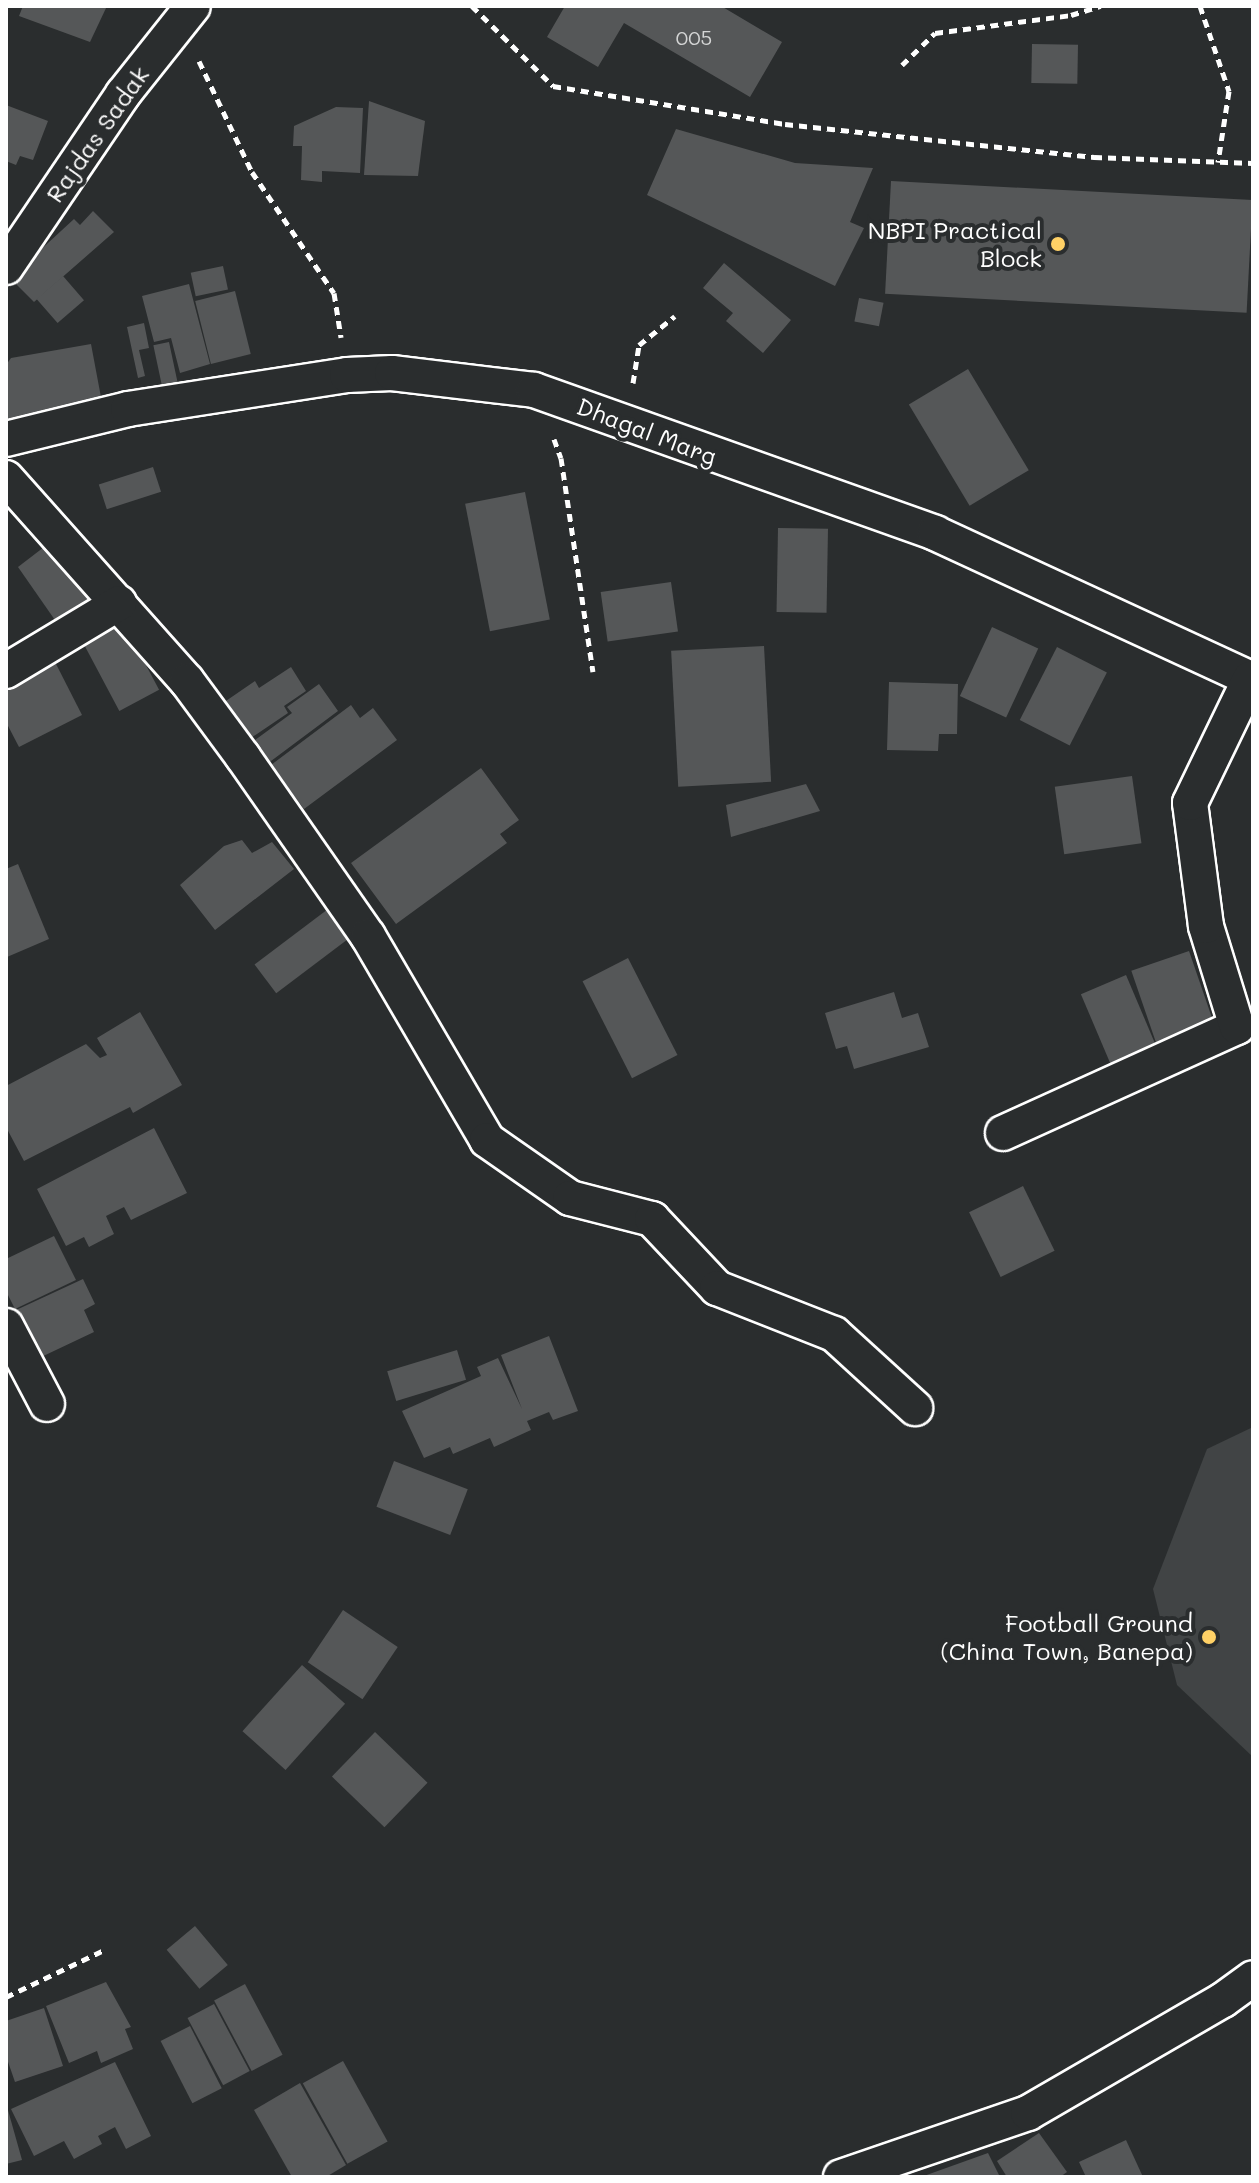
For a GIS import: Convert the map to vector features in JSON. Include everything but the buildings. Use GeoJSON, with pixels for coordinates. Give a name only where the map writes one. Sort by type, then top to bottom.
{"type":"FeatureCollection","features":[{"type":"Feature","properties":{"kind":"street","name":"Rajdas Sadak"},"geometry":{"type":"LineString","coordinates":[[6,267],[186,13]]}},
{"type":"Feature","properties":{"kind":"street","name":"Dhagal Marg"},"geometry":{"type":"LineString","coordinates":[[6,439],[128,409],[347,375],[392,373],[534,390],[606,414],[704,454],[935,533],[1252,680]]}},
{"type":"Feature","properties":{"kind":"street"},"geometry":{"type":"LineString","coordinates":[[6,478],[187,681],[368,936],[487,1140],[570,1198],[652,1219],[717,1288],[834,1334],[915,1408]]}},
{"type":"Feature","properties":{"kind":"street"},"geometry":{"type":"LineString","coordinates":[[6,671],[119,603]]}},
{"type":"Feature","properties":{"kind":"street"},"geometry":{"type":"LineString","coordinates":[[1003,1133],[1237,1027],[1206,926],[1190,803],[1252,680]]}},
{"type":"Feature","properties":{"kind":"street"},"geometry":{"type":"LineString","coordinates":[[6,1326],[47,1404]]}},
{"type":"Feature","properties":{"kind":"street"},"geometry":{"type":"LineString","coordinates":[[841,2177],[1028,2113],[1223,2000],[1253,1978]]}},
{"type":"Feature","properties":{"kind":"path"},"geometry":{"type":"LineString","coordinates":[[472,6],[553,86],[785,124],[1094,157],[1253,163]]}},
{"type":"Feature","properties":{"kind":"path"},"geometry":{"type":"LineString","coordinates":[[902,65],[935,33],[1071,15],[1101,6]]}},
{"type":"Feature","properties":{"kind":"path"},"geometry":{"type":"LineString","coordinates":[[1200,6],[1229,91],[1218,145],[1218,162]]}},
{"type":"Feature","properties":{"kind":"path"},"geometry":{"type":"LineString","coordinates":[[186,13],[252,172],[334,293],[347,375]]}},
{"type":"Feature","properties":{"kind":"path"},"geometry":{"type":"LineString","coordinates":[[606,414],[615,415],[632,400],[639,345],[675,316]]}},
{"type":"Feature","properties":{"kind":"path"},"geometry":{"type":"LineString","coordinates":[[534,390],[561,458],[593,672]]}},
{"type":"Feature","properties":{"kind":"path"},"geometry":{"type":"LineString","coordinates":[[6,1997],[106,1949]]}},
{"type":"Feature","properties":{"kind":"shaded area","name":"Football Ground (China Town, Banepa)"},"geometry":{"type":"Polygon","coordinates":[[[1253,1427],[1253,1757],[1177,1685],[1153,1589],[1207,1449],[1253,1427]]]}},
{"type":"Feature","properties":{"kind":"place","name":"NBPI Practical Block"},"geometry":{"type":"Point","coordinates":[1058,244]}},
{"type":"Feature","properties":{"kind":"place","name":"Football Ground (China Town, Banepa)"},"geometry":{"type":"Point","coordinates":[1209,1637]}}]}
